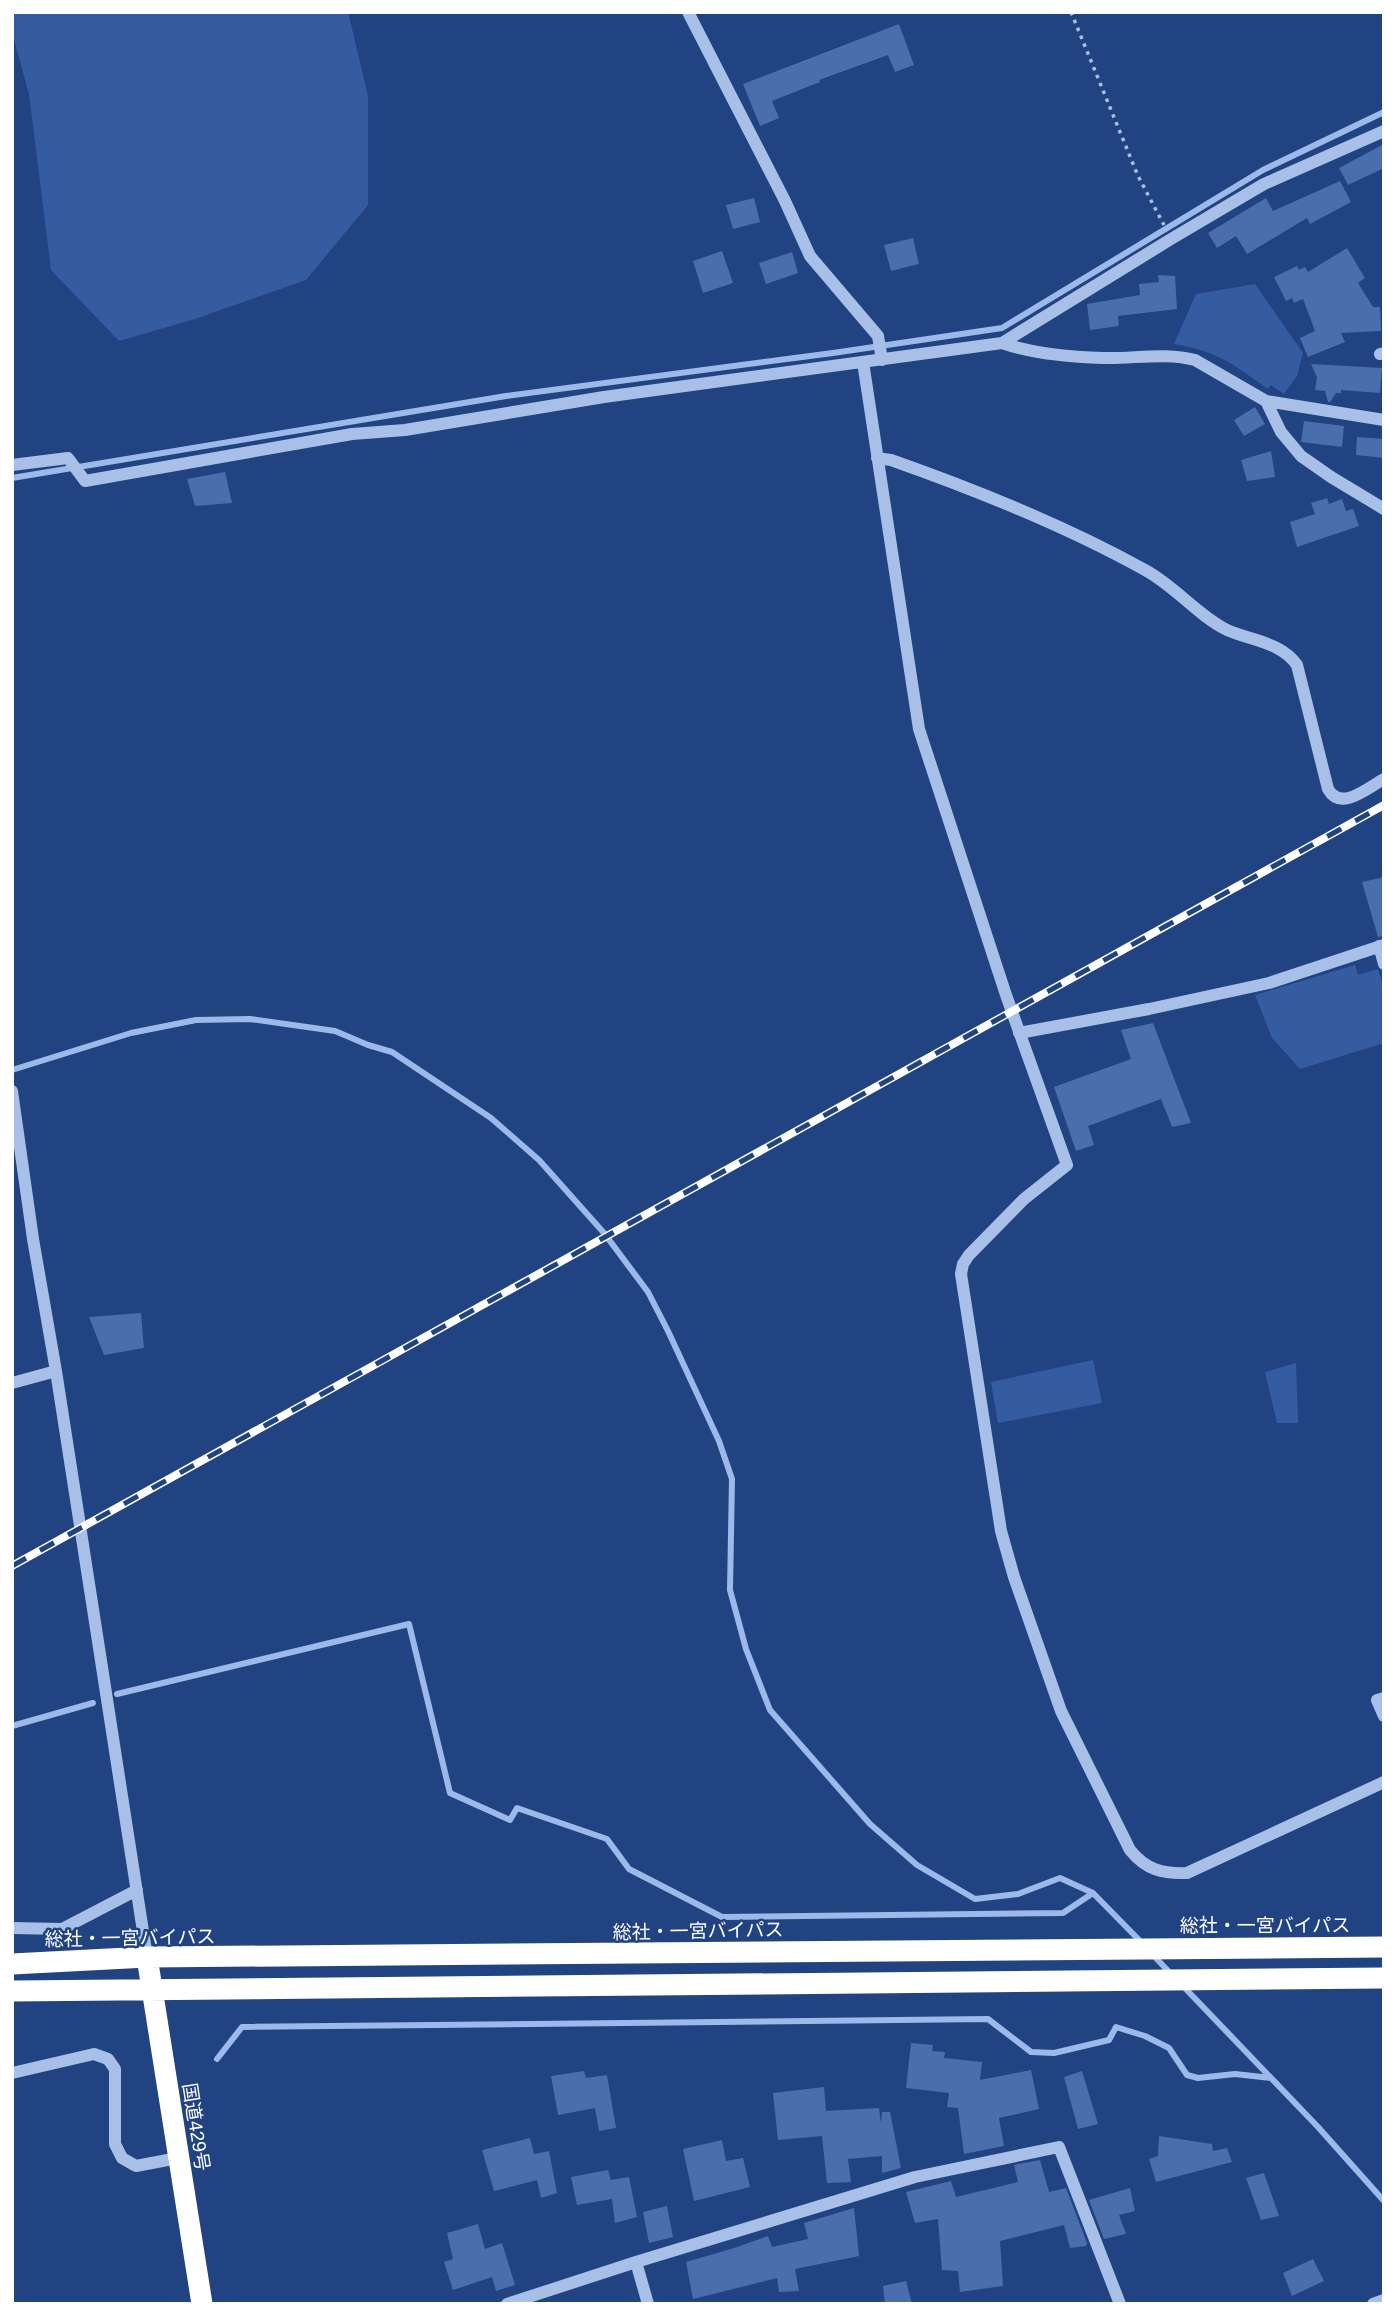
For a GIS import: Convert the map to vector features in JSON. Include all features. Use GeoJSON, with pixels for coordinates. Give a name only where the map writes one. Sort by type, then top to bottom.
{"type":"FeatureCollection","features":[{"type":"Feature","properties":{"kind":"highway","name":"総社・一宮バイパス"},"geometry":{"type":"LineString","coordinates":[[12,1964],[147,1957],[1384,1947]]}},
{"type":"Feature","properties":{"kind":"highway","name":"国道429号"},"geometry":{"type":"LineString","coordinates":[[147,1957],[202,2304]]}},
{"type":"Feature","properties":{"kind":"highway"},"geometry":{"type":"LineString","coordinates":[[12,1992],[1384,1978]]}},
{"type":"Feature","properties":{"kind":"street"},"geometry":{"type":"LineString","coordinates":[[688,12],[785,201],[810,256],[878,336],[881,356]]}},
{"type":"Feature","properties":{"kind":"street"},"geometry":{"type":"LineString","coordinates":[[12,465],[68,458],[85,481],[352,434],[405,430],[618,395],[863,362],[881,356],[1002,342],[1264,184],[1384,131]]}},
{"type":"Feature","properties":{"kind":"street"},"geometry":{"type":"LineString","coordinates":[[1002,342],[1019,349],[1102,358],[1184,357],[1195,360],[1266,401],[1384,420]]}},
{"type":"Feature","properties":{"kind":"street"},"geometry":{"type":"LineString","coordinates":[[863,362],[919,729],[1019,1033],[1067,1165],[1024,1199],[969,1255],[963,1264],[961,1275],[1001,1531],[1014,1577],[1061,1711],[1130,1850],[1138,1860],[1153,1870],[1187,1873],[1384,1783]]}},
{"type":"Feature","properties":{"kind":"street"},"geometry":{"type":"LineString","coordinates":[[1266,401],[1281,432],[1301,456],[1384,509]]}},
{"type":"Feature","properties":{"kind":"street"},"geometry":{"type":"LineString","coordinates":[[877,458],[891,460],[975,489],[1024,510],[1149,572],[1226,629],[1278,647],[1289,654],[1297,665],[1328,789],[1333,797],[1339,801],[1348,799],[1384,779]]}},
{"type":"Feature","properties":{"kind":"street"},"geometry":{"type":"LineString","coordinates":[[1019,1033],[1269,983],[1381,946],[1384,964]]}},
{"type":"Feature","properties":{"kind":"street"},"geometry":{"type":"LineString","coordinates":[[13,1096],[33,1239],[147,1957]]}},
{"type":"Feature","properties":{"kind":"street"},"geometry":{"type":"LineString","coordinates":[[12,1383],[56,1371]]}},
{"type":"Feature","properties":{"kind":"street"},"geometry":{"type":"LineString","coordinates":[[1384,1698],[1377,1700],[1384,1716]]}},
{"type":"Feature","properties":{"kind":"street"},"geometry":{"type":"LineString","coordinates":[[12,1928],[62,1929],[137,1889]]}},
{"type":"Feature","properties":{"kind":"street"},"geometry":{"type":"LineString","coordinates":[[12,2073],[94,2054],[108,2059],[115,2068],[115,2144],[122,2158],[136,2166],[178,2158]]}},
{"type":"Feature","properties":{"kind":"street"},"geometry":{"type":"LineString","coordinates":[[508,2304],[636,2262],[915,2178],[1059,2147],[1120,2304]]}},
{"type":"Feature","properties":{"kind":"street"},"geometry":{"type":"LineString","coordinates":[[636,2262],[648,2304]]}},
{"type":"Feature","properties":{"kind":"street"},"geometry":{"type":"LineString","coordinates":[[1373,2304],[1384,2300]]}},
{"type":"Feature","properties":{"kind":"path"},"geometry":{"type":"LineString","coordinates":[[1071,12],[1138,176],[1161,220]]}},
{"type":"Feature","properties":{"kind":"shaded area"},"geometry":{"type":"Polygon","coordinates":[[[12,12],[348,12],[368,96],[368,205],[306,280],[195,319],[119,341],[51,270],[29,94],[12,32],[12,12]]]}},
{"type":"Feature","properties":{"kind":"shaded area"},"geometry":{"type":"Polygon","coordinates":[[[1255,284],[1303,353],[1297,376],[1284,394],[1271,385],[1268,389],[1234,366],[1202,350],[1174,344],[1196,294],[1255,284]]]}},
{"type":"Feature","properties":{"kind":"shaded area"},"geometry":{"type":"Polygon","coordinates":[[[1355,965],[1358,975],[1378,969],[1384,989],[1384,1043],[1300,1069],[1272,1038],[1255,995],[1355,965]]]}},
{"type":"Feature","properties":{"kind":"shaded area"},"geometry":{"type":"Polygon","coordinates":[[[1093,1360],[1102,1403],[998,1423],[991,1382],[1093,1360]]]}},
{"type":"Feature","properties":{"kind":"shaded area"},"geometry":{"type":"Polygon","coordinates":[[[1296,1363],[1298,1423],[1277,1423],[1265,1372],[1296,1363]]]}},
{"type":"Feature","properties":{"kind":"building"},"geometry":{"type":"Polygon","coordinates":[[[899,24],[914,65],[895,72],[888,55],[819,80],[820,82],[772,101],[779,118],[760,126],[743,84],[899,24]]]}},
{"type":"Feature","properties":{"kind":"building"},"geometry":{"type":"Polygon","coordinates":[[[1384,144],[1384,168],[1348,185],[1339,168],[1384,144]]]}},
{"type":"Feature","properties":{"kind":"building"},"geometry":{"type":"Polygon","coordinates":[[[1340,181],[1351,202],[1310,224],[1307,218],[1247,254],[1236,236],[1217,248],[1208,233],[1266,198],[1273,211],[1340,181]]]}},
{"type":"Feature","properties":{"kind":"building"},"geometry":{"type":"Polygon","coordinates":[[[754,198],[760,222],[733,229],[726,205],[754,198]]]}},
{"type":"Feature","properties":{"kind":"building"},"geometry":{"type":"Polygon","coordinates":[[[913,238],[919,264],[891,271],[884,245],[913,238]]]}},
{"type":"Feature","properties":{"kind":"building"},"geometry":{"type":"Polygon","coordinates":[[[1347,248],[1365,278],[1358,283],[1373,307],[1380,307],[1381,331],[1341,333],[1345,342],[1308,357],[1300,338],[1315,331],[1303,299],[1294,303],[1292,298],[1286,301],[1274,277],[1297,266],[1299,270],[1305,267],[1308,272],[1347,248]]]}},
{"type":"Feature","properties":{"kind":"building"},"geometry":{"type":"Polygon","coordinates":[[[722,251],[733,283],[703,293],[693,261],[722,251]]]}},
{"type":"Feature","properties":{"kind":"building"},"geometry":{"type":"Polygon","coordinates":[[[792,252],[798,273],[766,284],[759,263],[792,252]]]}},
{"type":"Feature","properties":{"kind":"building"},"geometry":{"type":"Polygon","coordinates":[[[1158,275],[1175,276],[1177,309],[1118,316],[1119,326],[1090,330],[1087,304],[1140,295],[1139,284],[1159,282],[1158,275]]]}},
{"type":"Feature","properties":{"kind":"building"},"geometry":{"type":"Polygon","coordinates":[[[1311,364],[1382,368],[1380,393],[1341,390],[1341,393],[1336,393],[1328,402],[1325,391],[1315,390],[1317,377],[1311,364]]]}},
{"type":"Feature","properties":{"kind":"building"},"geometry":{"type":"Polygon","coordinates":[[[1255,407],[1265,424],[1244,436],[1234,420],[1255,407]]]}},
{"type":"Feature","properties":{"kind":"building"},"geometry":{"type":"Polygon","coordinates":[[[1304,421],[1344,426],[1342,447],[1301,442],[1304,421]]]}},
{"type":"Feature","properties":{"kind":"building"},"geometry":{"type":"Polygon","coordinates":[[[1357,437],[1384,439],[1384,458],[1356,455],[1357,437]]]}},
{"type":"Feature","properties":{"kind":"building"},"geometry":{"type":"Polygon","coordinates":[[[1271,451],[1275,477],[1247,481],[1241,460],[1271,451]]]}},
{"type":"Feature","properties":{"kind":"building"},"geometry":{"type":"Polygon","coordinates":[[[225,472],[232,503],[195,506],[187,479],[225,472]]]}},
{"type":"Feature","properties":{"kind":"building"},"geometry":{"type":"Polygon","coordinates":[[[1327,498],[1329,504],[1342,499],[1346,511],[1353,509],[1359,526],[1297,547],[1290,522],[1315,514],[1311,503],[1327,498]]]}},
{"type":"Feature","properties":{"kind":"building"},"geometry":{"type":"Polygon","coordinates":[[[1384,877],[1384,936],[1378,937],[1362,882],[1384,877]]]}},
{"type":"Feature","properties":{"kind":"building"},"geometry":{"type":"Polygon","coordinates":[[[1153,1023],[1191,1123],[1172,1127],[1161,1099],[1088,1126],[1094,1145],[1076,1151],[1054,1087],[1131,1059],[1121,1030],[1153,1023]]]}},
{"type":"Feature","properties":{"kind":"building"},"geometry":{"type":"Polygon","coordinates":[[[141,1313],[144,1348],[104,1355],[89,1317],[141,1313]]]}},
{"type":"Feature","properties":{"kind":"building"},"geometry":{"type":"Polygon","coordinates":[[[911,2043],[933,2045],[932,2051],[945,2052],[944,2058],[982,2062],[980,2080],[1031,2070],[1039,2109],[999,2118],[1004,2146],[964,2154],[958,2108],[947,2107],[949,2093],[906,2088],[911,2043]]]}},
{"type":"Feature","properties":{"kind":"building"},"geometry":{"type":"Polygon","coordinates":[[[584,2071],[586,2078],[607,2075],[616,2128],[599,2131],[595,2108],[558,2115],[551,2076],[584,2071]]]}},
{"type":"Feature","properties":{"kind":"building"},"geometry":{"type":"Polygon","coordinates":[[[1082,2071],[1098,2124],[1078,2129],[1064,2077],[1082,2071]]]}},
{"type":"Feature","properties":{"kind":"building"},"geometry":{"type":"Polygon","coordinates":[[[824,2087],[826,2111],[879,2108],[881,2124],[882,2112],[890,2112],[901,2168],[882,2173],[882,2156],[848,2159],[851,2182],[827,2183],[822,2136],[778,2140],[773,2093],[824,2087]]]}},
{"type":"Feature","properties":{"kind":"building"},"geometry":{"type":"Polygon","coordinates":[[[1159,2136],[1212,2144],[1213,2151],[1227,2148],[1232,2162],[1156,2182],[1149,2159],[1158,2156],[1159,2136]]]}},
{"type":"Feature","properties":{"kind":"building"},"geometry":{"type":"Polygon","coordinates":[[[530,2138],[534,2154],[549,2151],[557,2193],[541,2198],[537,2180],[494,2191],[482,2150],[530,2138]]]}},
{"type":"Feature","properties":{"kind":"building"},"geometry":{"type":"Polygon","coordinates":[[[722,2140],[726,2161],[743,2158],[750,2187],[694,2201],[683,2149],[722,2140]]]}},
{"type":"Feature","properties":{"kind":"building"},"geometry":{"type":"Polygon","coordinates":[[[1040,2160],[1049,2192],[1066,2188],[1086,2246],[1070,2248],[1064,2225],[1000,2241],[1003,2286],[960,2292],[958,2271],[942,2270],[938,2219],[915,2223],[906,2192],[951,2181],[956,2197],[1018,2182],[1014,2165],[1040,2160]]]}},
{"type":"Feature","properties":{"kind":"building"},"geometry":{"type":"Polygon","coordinates":[[[608,2170],[611,2180],[629,2177],[637,2217],[615,2223],[612,2199],[577,2205],[571,2177],[608,2170]]]}},
{"type":"Feature","properties":{"kind":"building"},"geometry":{"type":"Polygon","coordinates":[[[1264,2173],[1279,2216],[1261,2220],[1246,2178],[1264,2173]]]}},
{"type":"Feature","properties":{"kind":"building"},"geometry":{"type":"Polygon","coordinates":[[[1130,2188],[1135,2211],[1119,2215],[1126,2234],[1104,2239],[1089,2200],[1130,2188]]]}},
{"type":"Feature","properties":{"kind":"building"},"geometry":{"type":"Polygon","coordinates":[[[667,2206],[673,2237],[649,2243],[643,2212],[667,2206]]]}},
{"type":"Feature","properties":{"kind":"building"},"geometry":{"type":"Polygon","coordinates":[[[854,2208],[859,2256],[795,2269],[799,2291],[779,2292],[777,2278],[693,2299],[686,2262],[768,2236],[772,2247],[808,2239],[804,2223],[854,2208]]]}},
{"type":"Feature","properties":{"kind":"building"},"geometry":{"type":"Polygon","coordinates":[[[478,2224],[485,2249],[502,2243],[515,2285],[496,2291],[492,2277],[453,2290],[444,2262],[453,2259],[447,2233],[478,2224]]]}},
{"type":"Feature","properties":{"kind":"building"},"geometry":{"type":"Polygon","coordinates":[[[1313,2259],[1324,2281],[1292,2296],[1283,2273],[1313,2259]]]}},
{"type":"Feature","properties":{"kind":"building"},"geometry":{"type":"Polygon","coordinates":[[[906,2281],[912,2304],[885,2304],[883,2286],[906,2281]]]}},
{"type":"Feature","properties":{"kind":"waterway"},"geometry":{"type":"LineString","coordinates":[[12,478],[506,396],[1002,328],[1263,170],[1384,112]]}},
{"type":"Feature","properties":{"kind":"waterway"},"geometry":{"type":"LineString","coordinates":[[12,1070],[131,1033],[196,1020],[250,1019],[335,1031],[392,1052],[491,1118],[539,1160],[604,1233],[648,1292],[668,1331],[719,1441],[732,1479],[730,1590],[746,1649],[770,1710],[870,1824],[917,1865],[975,1899],[1018,1894],[1060,1878],[1093,1893],[1143,1944]]}},
{"type":"Feature","properties":{"kind":"waterway"},"geometry":{"type":"LineString","coordinates":[[117,1694],[409,1624],[450,1793],[510,1820],[517,1808],[607,1839],[629,1869],[722,1917],[1063,1913],[1093,1893]]}},
{"type":"Feature","properties":{"kind":"waterway"},"geometry":{"type":"LineString","coordinates":[[12,1726],[93,1703]]}},
{"type":"Feature","properties":{"kind":"waterway"},"geometry":{"type":"LineString","coordinates":[[1153,1955],[1172,1975]]}},
{"type":"Feature","properties":{"kind":"waterway"},"geometry":{"type":"LineString","coordinates":[[1182,1985],[1318,2127],[1384,2201]]}},
{"type":"Feature","properties":{"kind":"waterway"},"geometry":{"type":"LineString","coordinates":[[217,2059],[242,2027],[988,2019],[1031,2052],[1054,2053],[1109,2040],[1116,2027],[1145,2036],[1169,2048],[1187,2075],[1198,2078],[1235,2074],[1271,2078]]}},
{"type":"Feature","properties":{"kind":"railway"},"geometry":{"type":"LineString","coordinates":[[12,1566],[1384,805]]}}]}
